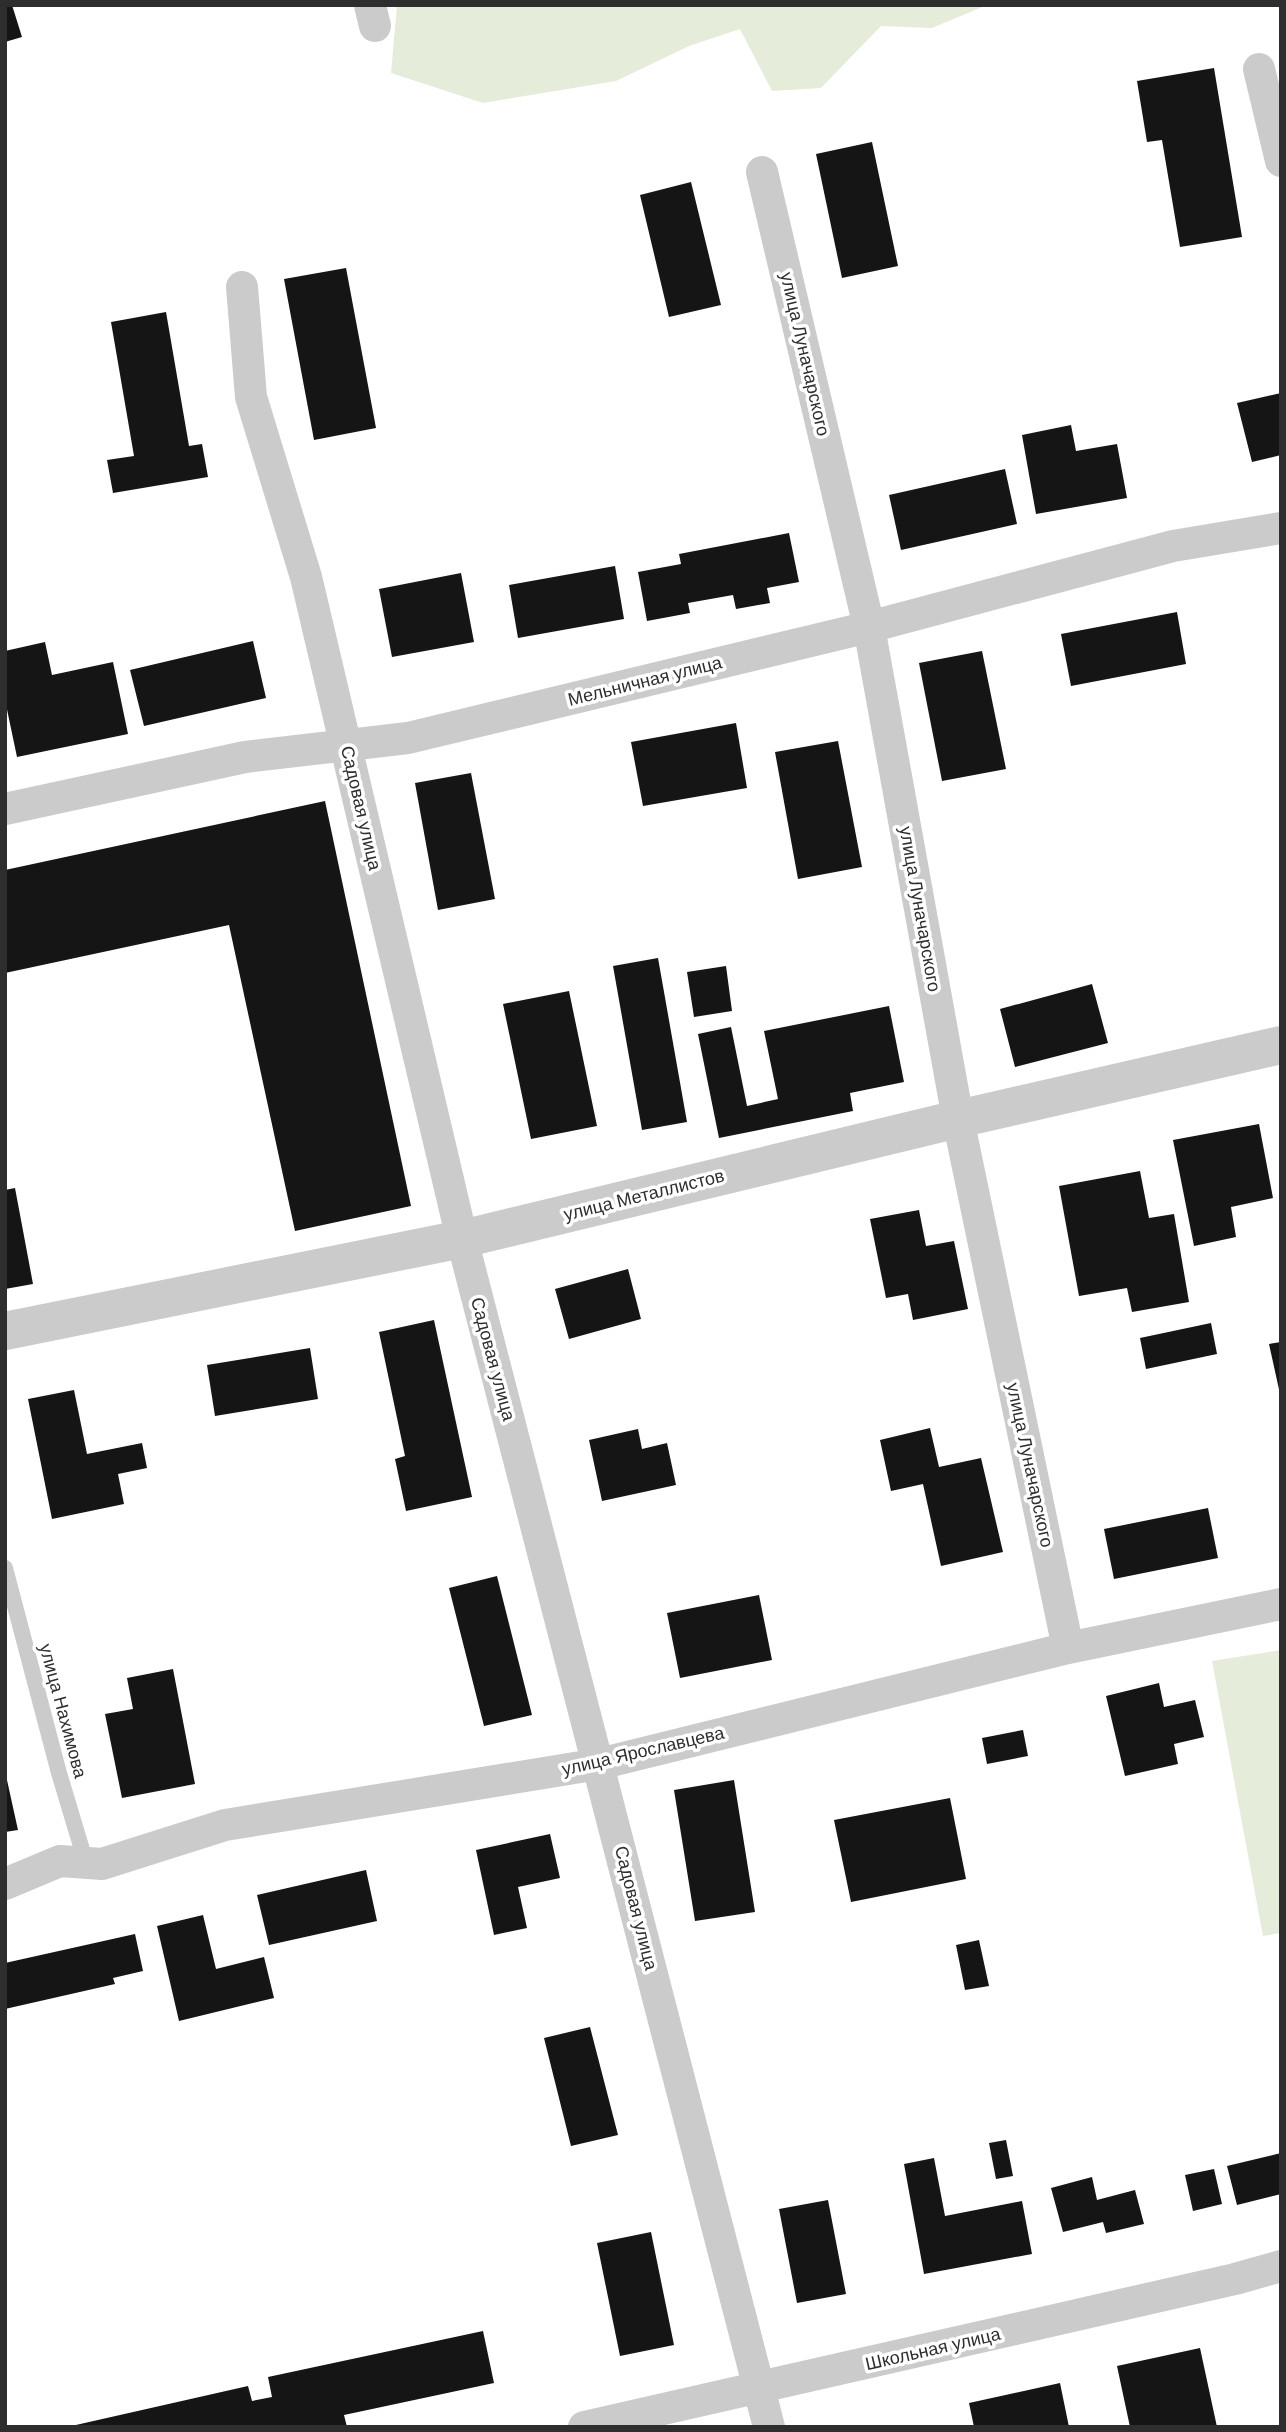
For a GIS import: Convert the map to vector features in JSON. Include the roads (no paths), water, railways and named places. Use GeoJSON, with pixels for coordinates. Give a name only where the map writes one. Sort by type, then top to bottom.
{"type":"FeatureCollection","features":[{"type":"Feature","properties":{"kind":"street"},"geometry":{"type":"LineString","coordinates":[[1259,69],[1281,161]]}},
{"type":"Feature","properties":{"kind":"street","name":"улица Луначарского"},"geometry":{"type":"LineString","coordinates":[[762,172],[869,626],[958,1119],[1068,1648]]}},
{"type":"Feature","properties":{"kind":"street","name":"Садовая улица"},"geometry":{"type":"LineString","coordinates":[[242,287],[251,397],[306,577],[462,1239],[769,2427]]}},
{"type":"Feature","properties":{"kind":"street","name":"Мельничная улица"},"geometry":{"type":"LineString","coordinates":[[5,809],[245,757],[408,738],[869,626],[1173,546],[1281,528]]}},
{"type":"Feature","properties":{"kind":"street","name":"улица Металлистов"},"geometry":{"type":"LineString","coordinates":[[5,1331],[462,1239],[958,1119],[1281,1045]]}},
{"type":"Feature","properties":{"kind":"street","name":"улица Ярославцева"},"geometry":{"type":"LineString","coordinates":[[5,1884],[60,1861],[102,1864],[225,1825],[599,1764],[1068,1648],[1281,1604]]}},
{"type":"Feature","properties":{"kind":"street","name":"Школьная улица"},"geometry":{"type":"LineString","coordinates":[[584,2427],[760,2389],[1281,2266]]}},
{"type":"Feature","properties":{"kind":"lane","name":"улица Нахимова"},"geometry":{"type":"LineString","coordinates":[[5,1568],[59,1773],[86,1863]]}}]}
